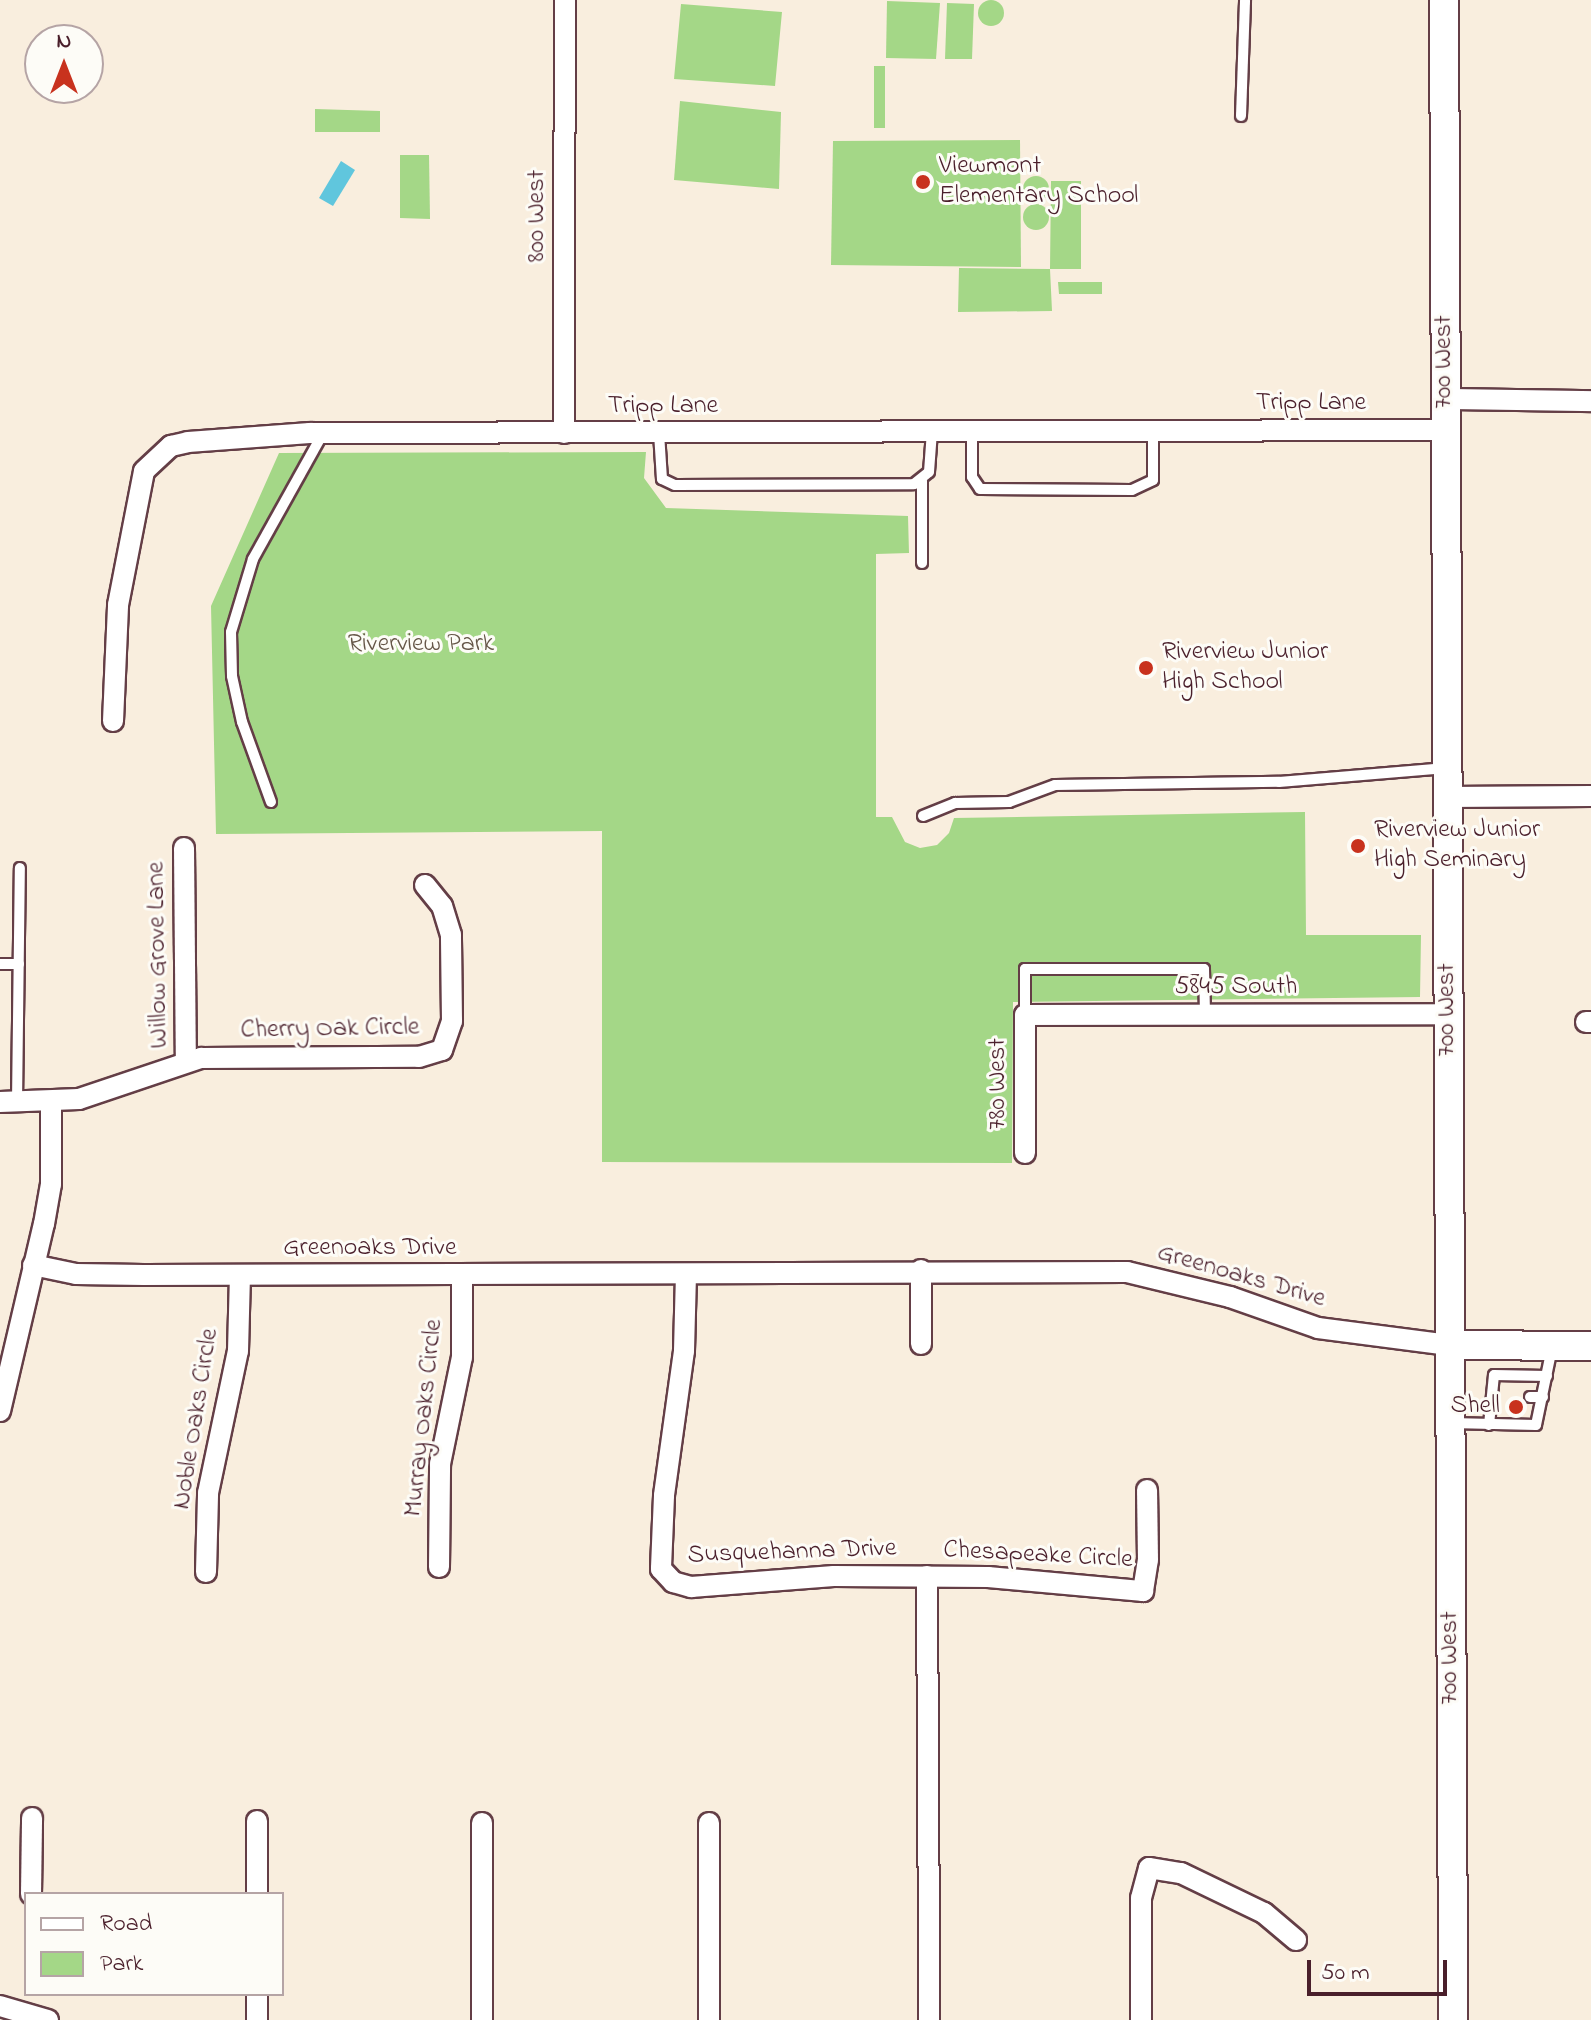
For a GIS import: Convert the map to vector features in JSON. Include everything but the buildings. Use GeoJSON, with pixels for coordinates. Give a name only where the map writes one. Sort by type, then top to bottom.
{"type":"FeatureCollection","features":[{"type":"Feature","properties":{"kind":"main road","name":"700 West"},"geometry":{"type":"LineString","coordinates":[[1444,0],[1453,2020]]}},
{"type":"Feature","properties":{"kind":"main road"},"geometry":{"type":"LineString","coordinates":[[1449,1345],[1591,1346]]}},
{"type":"Feature","properties":{"kind":"street","name":"800 West"},"geometry":{"type":"LineString","coordinates":[[564,433],[565,0]]}},
{"type":"Feature","properties":{"kind":"street"},"geometry":{"type":"LineString","coordinates":[[1445,399],[1591,401]]}},
{"type":"Feature","properties":{"kind":"street","name":"Tripp Lane"},"geometry":{"type":"LineString","coordinates":[[113,721],[113,654],[125,552],[144,471],[153,458],[188,442],[323,433],[1446,430]]}},
{"type":"Feature","properties":{"kind":"street"},"geometry":{"type":"LineString","coordinates":[[1447,797],[1591,796]]}},
{"type":"Feature","properties":{"kind":"street","name":"Willow Grove Lane"},"geometry":{"type":"LineString","coordinates":[[184,848],[186,1061]]}},
{"type":"Feature","properties":{"kind":"street","name":"Cherry Oak Circle"},"geometry":{"type":"LineString","coordinates":[[186,1061],[419,1057],[442,1050],[452,1021],[451,935],[442,906],[425,885]]}},
{"type":"Feature","properties":{"kind":"street","name":"5845 South"},"geometry":{"type":"LineString","coordinates":[[1025,1015],[1447,1014]]}},
{"type":"Feature","properties":{"kind":"street","name":"780 West"},"geometry":{"type":"LineString","coordinates":[[1025,1015],[1025,1153]]}},
{"type":"Feature","properties":{"kind":"street"},"geometry":{"type":"LineString","coordinates":[[9,1102],[51,1104],[112,1091],[186,1061]]}},
{"type":"Feature","properties":{"kind":"street"},"geometry":{"type":"LineString","coordinates":[[0,1411],[51,1184],[51,1104]]}},
{"type":"Feature","properties":{"kind":"street","name":"Greenoaks Drive"},"geometry":{"type":"LineString","coordinates":[[33,1265],[76,1274],[1127,1272],[1218,1293],[1318,1328],[1449,1345]]}},
{"type":"Feature","properties":{"kind":"street"},"geometry":{"type":"LineString","coordinates":[[921,1270],[921,1344]]}},
{"type":"Feature","properties":{"kind":"street","name":"Susquehanna Drive"},"geometry":{"type":"LineString","coordinates":[[686,1274],[684,1351],[664,1496],[661,1569],[673,1582],[691,1587],[834,1576],[927,1576],[929,2020]]}},
{"type":"Feature","properties":{"kind":"street","name":"Noble Oaks Circle"},"geometry":{"type":"LineString","coordinates":[[206,1572],[208,1493],[238,1351],[240,1275]]}},
{"type":"Feature","properties":{"kind":"street","name":"Murray Oaks Circle"},"geometry":{"type":"LineString","coordinates":[[439,1567],[440,1464],[462,1357],[462,1275]]}},
{"type":"Feature","properties":{"kind":"street","name":"Chesapeake Circle"},"geometry":{"type":"LineString","coordinates":[[927,1576],[1143,1591],[1148,1560],[1147,1490]]}},
{"type":"Feature","properties":{"kind":"street"},"geometry":{"type":"LineString","coordinates":[[31,1892],[32,1818]]}},
{"type":"Feature","properties":{"kind":"street"},"geometry":{"type":"LineString","coordinates":[[257,1821],[257,1892]]}},
{"type":"Feature","properties":{"kind":"street"},"geometry":{"type":"LineString","coordinates":[[482,1823],[482,2020]]}},
{"type":"Feature","properties":{"kind":"street"},"geometry":{"type":"LineString","coordinates":[[709,1823],[709,2020]]}},
{"type":"Feature","properties":{"kind":"street"},"geometry":{"type":"LineString","coordinates":[[1141,2020],[1141,1898],[1149,1868],[1181,1873],[1264,1913],[1296,1940]]}},
{"type":"Feature","properties":{"kind":"street"},"geometry":{"type":"LineString","coordinates":[[257,1996],[257,2020]]}},
{"type":"Feature","properties":{"kind":"street"},"geometry":{"type":"LineString","coordinates":[[0,2006],[26,2003],[48,2020]]}},
{"type":"Feature","properties":{"kind":"lane"},"geometry":{"type":"LineString","coordinates":[[1241,116],[1245,0]]}},
{"type":"Feature","properties":{"kind":"lane"},"geometry":{"type":"LineString","coordinates":[[972,431],[972,477],[980,489],[1132,490],[1153,480],[1153,430]]}},
{"type":"Feature","properties":{"kind":"lane"},"geometry":{"type":"LineString","coordinates":[[922,563],[922,481],[929,472],[932,431]]}},
{"type":"Feature","properties":{"kind":"lane"},"geometry":{"type":"LineString","coordinates":[[271,802],[242,722],[232,676],[231,632],[253,559],[323,433]]}},
{"type":"Feature","properties":{"kind":"lane"},"geometry":{"type":"LineString","coordinates":[[659,433],[667,484],[922,481]]}},
{"type":"Feature","properties":{"kind":"lane"},"geometry":{"type":"LineString","coordinates":[[923,816],[955,803],[1009,802],[1055,785],[1279,782],[1446,768]]}},
{"type":"Feature","properties":{"kind":"lane"},"geometry":{"type":"LineString","coordinates":[[9,1102],[19,964],[20,868]]}},
{"type":"Feature","properties":{"kind":"lane"},"geometry":{"type":"LineString","coordinates":[[0,964],[19,964]]}},
{"type":"Feature","properties":{"kind":"lane"},"geometry":{"type":"LineString","coordinates":[[1025,1015],[1025,969],[1204,969],[1205,1014]]}},
{"type":"Feature","properties":{"kind":"lane"},"geometry":{"type":"LineString","coordinates":[[1449,1423],[1536,1425],[1553,1346]]}},
{"type":"Feature","properties":{"kind":"lane"},"geometry":{"type":"LineString","coordinates":[[1489,1425],[1494,1375],[1547,1376]]}},
{"type":"Feature","properties":{"kind":"lane"},"geometry":{"type":"LineString","coordinates":[[1492,1397],[1505,1397]]}},
{"type":"Feature","properties":{"kind":"lane"},"geometry":{"type":"LineString","coordinates":[[1530,1397],[1543,1397]]}},
{"type":"Feature","properties":{"kind":"green space"},"geometry":{"type":"Polygon","coordinates":[[[991,0],[1000,4],[1004,13],[1000,22],[991,26],[982,22],[978,13],[982,4],[991,0]]]}},
{"type":"Feature","properties":{"kind":"green space"},"geometry":{"type":"Polygon","coordinates":[[[887,1],[940,3],[936,59],[886,58],[887,1]]]}},
{"type":"Feature","properties":{"kind":"green space"},"geometry":{"type":"Polygon","coordinates":[[[947,3],[974,4],[972,59],[945,59],[947,3]]]}},
{"type":"Feature","properties":{"kind":"green space"},"geometry":{"type":"Polygon","coordinates":[[[681,4],[782,12],[775,86],[674,79],[681,4]]]}},
{"type":"Feature","properties":{"kind":"green space"},"geometry":{"type":"Polygon","coordinates":[[[874,66],[885,66],[885,128],[874,128],[874,66]]]}},
{"type":"Feature","properties":{"kind":"green space"},"geometry":{"type":"Polygon","coordinates":[[[680,101],[781,112],[779,189],[674,180],[680,101]]]}},
{"type":"Feature","properties":{"kind":"green space"},"geometry":{"type":"Polygon","coordinates":[[[315,109],[380,111],[380,132],[315,132],[315,109]]]}},
{"type":"Feature","properties":{"kind":"green space"},"geometry":{"type":"Polygon","coordinates":[[[1020,140],[1021,267],[831,265],[833,141],[1020,140]]]}},
{"type":"Feature","properties":{"kind":"green space"},"geometry":{"type":"Polygon","coordinates":[[[400,155],[429,155],[430,219],[400,218],[400,155]]]}},
{"type":"Feature","properties":{"kind":"green space"},"geometry":{"type":"Polygon","coordinates":[[[1036,176],[1045,180],[1049,189],[1045,198],[1036,202],[1027,198],[1023,189],[1027,180],[1036,176]]]}},
{"type":"Feature","properties":{"kind":"green space"},"geometry":{"type":"Polygon","coordinates":[[[1051,181],[1081,181],[1081,269],[1050,269],[1051,181]]]}},
{"type":"Feature","properties":{"kind":"green space"},"geometry":{"type":"Polygon","coordinates":[[[1036,204],[1045,208],[1049,217],[1045,226],[1036,230],[1027,226],[1023,217],[1027,208],[1036,204]]]}},
{"type":"Feature","properties":{"kind":"green space"},"geometry":{"type":"Polygon","coordinates":[[[959,268],[1050,269],[1052,311],[958,312],[959,268]]]}},
{"type":"Feature","properties":{"kind":"green space"},"geometry":{"type":"Polygon","coordinates":[[[1058,282],[1102,282],[1102,294],[1059,294],[1058,282]]]}},
{"type":"Feature","properties":{"kind":"green space","name":"Riverview Park"},"geometry":{"type":"Polygon","coordinates":[[[646,452],[644,478],[666,508],[908,516],[909,553],[876,554],[876,817],[892,817],[905,842],[920,848],[937,845],[949,833],[954,818],[1305,812],[1306,935],[1421,935],[1420,997],[1013,1002],[1012,1163],[602,1162],[602,831],[216,834],[211,606],[279,453],[646,452]]]}},
{"type":"Feature","properties":{"kind":"water"},"geometry":{"type":"Polygon","coordinates":[[[341,161],[355,170],[333,206],[319,198],[341,161]]]}},
{"type":"Feature","properties":{"kind":"place","name":"Viewmont Elementary School"},"geometry":{"type":"Point","coordinates":[923,182]}},
{"type":"Feature","properties":{"kind":"place","name":"Riverview Junior High School"},"geometry":{"type":"Point","coordinates":[1146,668]}},
{"type":"Feature","properties":{"kind":"place","name":"Riverview Junior High Seminary"},"geometry":{"type":"Point","coordinates":[1358,846]}},
{"type":"Feature","properties":{"kind":"place","name":"Shell"},"geometry":{"type":"Point","coordinates":[1516,1407]}}]}
